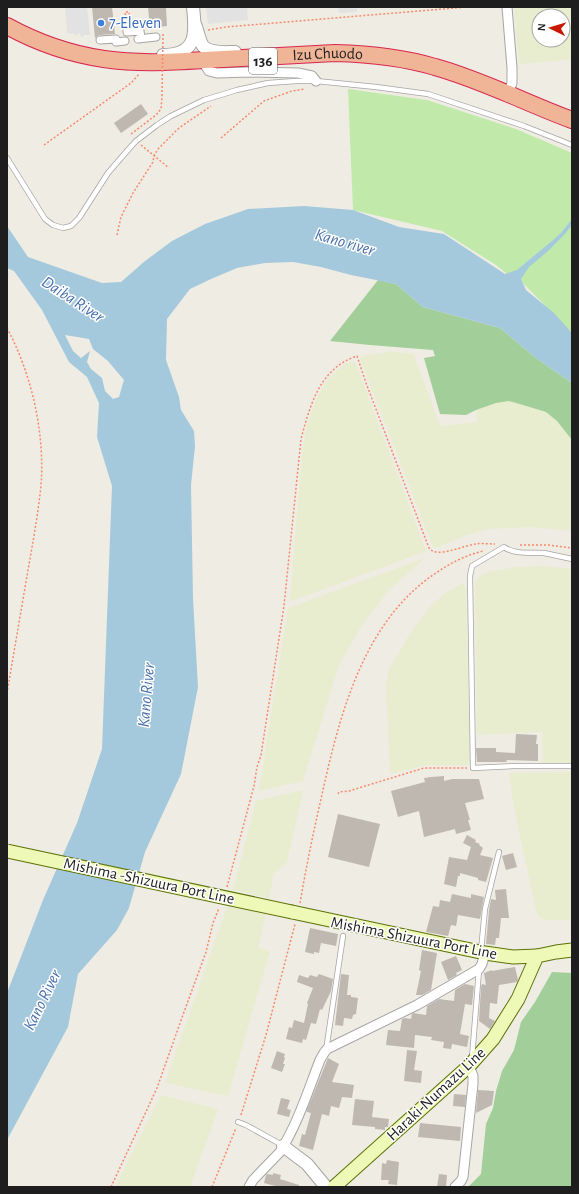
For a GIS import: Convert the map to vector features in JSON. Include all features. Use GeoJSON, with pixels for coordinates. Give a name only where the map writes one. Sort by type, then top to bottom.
{"type":"FeatureCollection","features":[{"type":"Feature","properties":{"kind":"highway","name":"Izu Chuodo"},"geometry":{"type":"LineString","coordinates":[[10,33],[49,50],[84,60],[108,64],[146,67],[309,59],[365,59],[395,63],[456,79],[572,120]]}},
{"type":"Feature","properties":{"kind":"highway","name":"Izu Chuodo"},"geometry":{"type":"LineString","coordinates":[[10,33],[30,38],[49,46],[92,57],[148,63],[314,54],[356,54],[387,57],[417,62],[456,74],[572,125]]}},
{"type":"Feature","properties":{"kind":"main road","name":"Mishima -Shizuura Port Line"},"geometry":{"type":"LineString","coordinates":[[7,851],[296,913]]}},
{"type":"Feature","properties":{"kind":"main road","name":"Mishima Shizuura Port Line"},"geometry":{"type":"LineString","coordinates":[[296,913],[483,953],[513,957],[537,956]]}},
{"type":"Feature","properties":{"kind":"main road"},"geometry":{"type":"LineString","coordinates":[[537,956],[572,950]]}},
{"type":"Feature","properties":{"kind":"main road","name":"Haraki-Numazu Line"},"geometry":{"type":"LineString","coordinates":[[334,1187],[470,1065],[493,1039],[518,999],[537,956]]}},
{"type":"Feature","properties":{"kind":"street"},"geometry":{"type":"LineString","coordinates":[[92,57],[115,55],[174,55],[183,52],[192,42],[194,21],[193,7]]}},
{"type":"Feature","properties":{"kind":"street"},"geometry":{"type":"LineString","coordinates":[[507,7],[512,68],[512,83],[508,97]]}},
{"type":"Feature","properties":{"kind":"street"},"geometry":{"type":"LineString","coordinates":[[194,21],[204,46],[207,49],[222,52],[301,50],[314,54]]}},
{"type":"Feature","properties":{"kind":"street"},"geometry":{"type":"LineString","coordinates":[[127,27],[127,32],[140,31],[140,39],[159,35]]}},
{"type":"Feature","properties":{"kind":"street"},"geometry":{"type":"LineString","coordinates":[[100,40],[116,39],[116,42],[125,41]]}},
{"type":"Feature","properties":{"kind":"street"},"geometry":{"type":"LineString","coordinates":[[205,65],[209,71],[217,73],[298,73],[312,76],[316,81]]}},
{"type":"Feature","properties":{"kind":"street"},"geometry":{"type":"LineString","coordinates":[[248,1187],[280,1152],[292,1131],[320,1060],[328,1049],[417,1004],[479,969],[483,962],[483,953]]}},
{"type":"Feature","properties":{"kind":"street"},"geometry":{"type":"LineString","coordinates":[[455,1187],[461,1182],[463,1177],[473,1084],[473,1076],[470,1065]]}},
{"type":"Feature","properties":{"kind":"street"},"geometry":{"type":"LineString","coordinates":[[283,1146],[307,1164],[326,1187]]}},
{"type":"Feature","properties":{"kind":"lane"},"geometry":{"type":"LineString","coordinates":[[7,158],[45,219],[53,225],[63,228],[71,226],[78,218],[108,173],[136,141],[157,125],[171,116],[204,100],[268,83],[316,81],[428,94],[524,126],[572,144]]}},
{"type":"Feature","properties":{"kind":"lane"},"geometry":{"type":"LineString","coordinates":[[572,559],[508,550],[504,547],[472,566],[470,576],[472,768],[572,766]]}},
{"type":"Feature","properties":{"kind":"lane"},"geometry":{"type":"LineString","coordinates":[[483,953],[485,909],[499,852]]}},
{"type":"Feature","properties":{"kind":"lane"},"geometry":{"type":"LineString","coordinates":[[328,1049],[327,1044],[343,936]]}},
{"type":"Feature","properties":{"kind":"lane"},"geometry":{"type":"LineString","coordinates":[[470,1065],[479,969]]}},
{"type":"Feature","properties":{"kind":"lane"},"geometry":{"type":"LineString","coordinates":[[238,1122],[283,1146]]}},
{"type":"Feature","properties":{"kind":"path"},"geometry":{"type":"LineString","coordinates":[[199,33],[226,27],[467,7]]}},
{"type":"Feature","properties":{"kind":"path"},"geometry":{"type":"LineString","coordinates":[[127,27],[125,12],[129,12],[130,19]]}},
{"type":"Feature","properties":{"kind":"path"},"geometry":{"type":"LineString","coordinates":[[131,134],[162,109],[159,35]]}},
{"type":"Feature","properties":{"kind":"path"},"geometry":{"type":"LineString","coordinates":[[44,145],[131,84],[146,67]]}},
{"type":"Feature","properties":{"kind":"path"},"geometry":{"type":"LineString","coordinates":[[221,138],[264,101],[292,91],[302,90],[314,85],[316,81]]}},
{"type":"Feature","properties":{"kind":"path"},"geometry":{"type":"LineString","coordinates":[[117,235],[121,217],[133,193],[153,162],[154,156],[158,149],[179,128],[215,103],[217,96]]}},
{"type":"Feature","properties":{"kind":"path"},"geometry":{"type":"LineString","coordinates":[[136,141],[169,168]]}},
{"type":"Feature","properties":{"kind":"path"},"geometry":{"type":"LineString","coordinates":[[7,328],[18,350],[29,380],[38,421],[41,446],[41,485],[7,693]]}},
{"type":"Feature","properties":{"kind":"path"},"geometry":{"type":"LineString","coordinates":[[226,889],[261,755],[284,606],[301,439],[312,402],[320,386],[331,370],[347,359],[357,356],[429,548],[432,552],[438,553],[477,544],[495,544],[504,547],[529,544],[572,548]]}},
{"type":"Feature","properties":{"kind":"path"},"geometry":{"type":"LineString","coordinates":[[212,1187],[238,1122],[266,1035],[296,913],[332,750],[352,687],[367,653],[378,633],[404,600],[418,586],[448,565],[464,557],[483,551]]}},
{"type":"Feature","properties":{"kind":"path"},"geometry":{"type":"LineString","coordinates":[[338,794],[339,792],[349,792],[424,768],[472,768]]}},
{"type":"Feature","properties":{"kind":"path"},"geometry":{"type":"LineString","coordinates":[[111,1187],[157,1088],[206,952],[213,923],[221,902]]}},
{"type":"Feature","properties":{"kind":"green space"},"geometry":{"type":"Polygon","coordinates":[[[514,7],[572,7],[572,54],[570,60],[519,64],[514,7]]]}},
{"type":"Feature","properties":{"kind":"green space"},"geometry":{"type":"Polygon","coordinates":[[[348,89],[427,100],[516,129],[572,153],[572,333],[520,280],[507,274],[496,265],[442,231],[353,210],[348,89]]]}},
{"type":"Feature","properties":{"kind":"green space"},"geometry":{"type":"Polygon","coordinates":[[[378,280],[396,284],[423,307],[500,328],[536,358],[572,383],[572,440],[557,421],[546,412],[509,401],[496,403],[466,415],[440,414],[424,358],[435,356],[433,350],[330,341],[378,280]]]}},
{"type":"Feature","properties":{"kind":"green space"},"geometry":{"type":"Polygon","coordinates":[[[389,352],[410,353],[414,355],[440,426],[477,422],[476,410],[496,403],[509,401],[546,412],[557,421],[572,440],[572,531],[532,527],[488,529],[464,536],[436,548],[433,547],[360,359],[362,356],[389,352]]]}},
{"type":"Feature","properties":{"kind":"green space"},"geometry":{"type":"Polygon","coordinates":[[[353,362],[356,364],[426,551],[292,601],[290,598],[302,455],[306,429],[314,404],[323,386],[337,370],[346,363],[353,362]]]}},
{"type":"Feature","properties":{"kind":"green space"},"geometry":{"type":"Polygon","coordinates":[[[425,558],[389,590],[360,628],[339,665],[303,781],[259,791],[288,608],[425,558]]]}},
{"type":"Feature","properties":{"kind":"green space"},"geometry":{"type":"Polygon","coordinates":[[[542,566],[572,569],[572,763],[543,764],[542,732],[477,735],[475,582],[480,576],[490,571],[518,567],[542,566]]]}},
{"type":"Feature","properties":{"kind":"green space"},"geometry":{"type":"Polygon","coordinates":[[[463,583],[466,587],[469,765],[430,765],[390,774],[386,690],[388,672],[406,640],[429,608],[444,594],[463,583]]]}},
{"type":"Feature","properties":{"kind":"green space"},"geometry":{"type":"Polygon","coordinates":[[[572,772],[572,920],[545,920],[540,918],[536,911],[514,808],[509,773],[572,772]]]}},
{"type":"Feature","properties":{"kind":"green space"},"geometry":{"type":"Polygon","coordinates":[[[303,790],[287,863],[274,873],[269,898],[233,890],[256,801],[303,790]]]}},
{"type":"Feature","properties":{"kind":"green space"},"geometry":{"type":"Polygon","coordinates":[[[228,904],[266,912],[258,948],[270,951],[228,1096],[165,1083],[228,904]]]}},
{"type":"Feature","properties":{"kind":"green space"},"geometry":{"type":"Polygon","coordinates":[[[552,972],[572,973],[572,1187],[468,1187],[481,1174],[486,1124],[493,1108],[502,1071],[514,1050],[521,1022],[535,1002],[552,972]]]}},
{"type":"Feature","properties":{"kind":"green space"},"geometry":{"type":"Polygon","coordinates":[[[161,1095],[218,1109],[190,1187],[115,1187],[161,1095]]]}},
{"type":"Feature","properties":{"kind":"shaded area"},"geometry":{"type":"Polygon","coordinates":[[[65,7],[87,7],[90,35],[84,35],[82,38],[79,33],[75,36],[74,34],[67,33],[65,7]]]}},
{"type":"Feature","properties":{"kind":"shaded area"},"geometry":{"type":"Polygon","coordinates":[[[206,7],[247,7],[248,20],[208,24],[206,7]]]}},
{"type":"Feature","properties":{"kind":"shaded area"},"geometry":{"type":"Polygon","coordinates":[[[338,7],[357,7],[357,12],[339,13],[338,7]]]}},
{"type":"Feature","properties":{"kind":"water"},"geometry":{"type":"Polygon","coordinates":[[[304,206],[353,210],[399,227],[444,234],[505,274],[517,270],[561,233],[572,219],[572,225],[564,235],[529,267],[521,279],[526,290],[554,313],[572,333],[572,383],[536,358],[500,328],[423,307],[396,284],[293,262],[265,263],[237,268],[211,279],[190,289],[167,319],[166,360],[179,397],[181,410],[194,431],[195,446],[191,485],[193,599],[198,687],[181,774],[145,852],[129,908],[117,930],[78,974],[68,1027],[7,1140],[7,993],[43,900],[77,823],[102,749],[112,486],[97,437],[99,403],[87,377],[69,362],[42,310],[14,271],[7,268],[7,226],[28,257],[102,283],[121,282],[145,261],[172,241],[205,224],[248,209],[304,206]],[[65,335],[73,351],[81,358],[90,351],[87,362],[91,369],[102,378],[105,391],[113,399],[119,397],[124,380],[108,361],[93,349],[89,339],[65,335]]]}},
{"type":"Feature","properties":{"kind":"building"},"geometry":{"type":"Polygon","coordinates":[[[92,7],[112,7],[115,34],[99,35],[95,38],[92,7]]]}},
{"type":"Feature","properties":{"kind":"building"},"geometry":{"type":"Polygon","coordinates":[[[148,7],[166,7],[167,26],[150,28],[148,7]]]}},
{"type":"Feature","properties":{"kind":"building"},"geometry":{"type":"Polygon","coordinates":[[[141,104],[148,114],[121,133],[114,123],[141,104]]]}},
{"type":"Feature","properties":{"kind":"building"},"geometry":{"type":"Polygon","coordinates":[[[516,734],[537,735],[536,744],[538,744],[538,761],[507,760],[506,762],[477,762],[476,748],[496,748],[496,752],[515,753],[516,734]]]}},
{"type":"Feature","properties":{"kind":"building"},"geometry":{"type":"Polygon","coordinates":[[[444,776],[444,781],[452,779],[479,779],[484,799],[465,803],[471,830],[456,834],[455,829],[424,837],[419,811],[398,817],[391,791],[425,782],[424,778],[444,776]]]}},
{"type":"Feature","properties":{"kind":"building"},"geometry":{"type":"Polygon","coordinates":[[[338,814],[380,824],[369,867],[328,857],[338,814]]]}},
{"type":"Feature","properties":{"kind":"building"},"geometry":{"type":"Polygon","coordinates":[[[467,835],[476,840],[475,842],[480,844],[479,845],[483,848],[480,855],[493,858],[486,882],[460,873],[456,887],[444,884],[449,857],[467,860],[471,847],[463,843],[467,835]]]}},
{"type":"Feature","properties":{"kind":"building"},"geometry":{"type":"Polygon","coordinates":[[[513,853],[517,867],[506,870],[502,856],[513,853]]]}},
{"type":"Feature","properties":{"kind":"building"},"geometry":{"type":"Polygon","coordinates":[[[506,889],[509,918],[501,918],[499,938],[496,938],[495,945],[486,944],[491,899],[496,900],[495,890],[506,889]]]}},
{"type":"Feature","properties":{"kind":"building"},"geometry":{"type":"Polygon","coordinates":[[[452,894],[471,898],[471,894],[484,897],[480,919],[458,915],[456,926],[451,925],[448,936],[426,932],[433,906],[439,907],[440,900],[450,902],[452,894]]]}},
{"type":"Feature","properties":{"kind":"building"},"geometry":{"type":"Polygon","coordinates":[[[310,928],[338,934],[336,946],[321,943],[319,953],[314,952],[314,954],[305,952],[310,928]]]}},
{"type":"Feature","properties":{"kind":"building"},"geometry":{"type":"Polygon","coordinates":[[[422,950],[437,953],[431,990],[422,995],[416,995],[421,971],[419,970],[422,950]]]}},
{"type":"Feature","properties":{"kind":"building"},"geometry":{"type":"Polygon","coordinates":[[[456,956],[462,970],[448,980],[441,962],[456,956]]]}},
{"type":"Feature","properties":{"kind":"building"},"geometry":{"type":"Polygon","coordinates":[[[515,967],[518,980],[517,982],[499,985],[497,1004],[490,1003],[489,1018],[495,1021],[490,1029],[479,1021],[481,987],[482,984],[486,985],[484,973],[492,970],[515,967]]]}},
{"type":"Feature","properties":{"kind":"building"},"geometry":{"type":"Polygon","coordinates":[[[319,974],[333,979],[331,991],[322,1010],[320,1009],[316,1024],[311,1023],[306,1040],[303,1039],[302,1043],[286,1039],[289,1027],[292,1028],[294,1020],[304,1023],[307,1003],[313,988],[297,982],[299,975],[308,978],[310,975],[317,977],[319,974]]]}},
{"type":"Feature","properties":{"kind":"building"},"geometry":{"type":"Polygon","coordinates":[[[341,974],[349,975],[347,995],[358,998],[356,1014],[353,1015],[352,1019],[344,1018],[343,1026],[335,1025],[341,974]]]}},
{"type":"Feature","properties":{"kind":"building"},"geometry":{"type":"Polygon","coordinates":[[[465,984],[474,986],[472,1005],[465,1004],[460,1034],[469,1036],[467,1047],[452,1044],[451,1049],[443,1048],[444,1042],[431,1040],[432,1037],[415,1035],[414,1048],[386,1045],[388,1030],[400,1031],[402,1019],[411,1019],[413,1013],[426,1015],[427,1006],[439,999],[454,1001],[455,990],[465,984]]]}},
{"type":"Feature","properties":{"kind":"building"},"geometry":{"type":"Polygon","coordinates":[[[407,1050],[417,1051],[414,1070],[422,1071],[421,1083],[404,1081],[407,1050]]]}},
{"type":"Feature","properties":{"kind":"building"},"geometry":{"type":"Polygon","coordinates":[[[277,1051],[285,1054],[283,1064],[285,1064],[282,1072],[271,1068],[277,1051]]]}},
{"type":"Feature","properties":{"kind":"building"},"geometry":{"type":"Polygon","coordinates":[[[328,1058],[339,1064],[332,1082],[354,1085],[352,1098],[342,1097],[339,1108],[331,1106],[329,1116],[322,1114],[313,1150],[299,1146],[302,1134],[305,1135],[311,1113],[307,1112],[307,1110],[328,1058]]]}},
{"type":"Feature","properties":{"kind":"building"},"geometry":{"type":"Polygon","coordinates":[[[478,1090],[494,1091],[492,1105],[476,1113],[478,1090]]]}},
{"type":"Feature","properties":{"kind":"building"},"geometry":{"type":"Polygon","coordinates":[[[454,1094],[466,1095],[465,1107],[453,1106],[454,1094]]]}},
{"type":"Feature","properties":{"kind":"building"},"geometry":{"type":"Polygon","coordinates":[[[281,1098],[290,1100],[287,1109],[291,1110],[289,1117],[277,1114],[281,1098]]]}},
{"type":"Feature","properties":{"kind":"building"},"geometry":{"type":"Polygon","coordinates":[[[355,1099],[374,1101],[372,1117],[389,1119],[388,1127],[385,1127],[385,1130],[375,1129],[375,1127],[352,1125],[355,1099]]]}},
{"type":"Feature","properties":{"kind":"building"},"geometry":{"type":"Polygon","coordinates":[[[420,1123],[461,1127],[460,1141],[418,1137],[420,1123]]]}},
{"type":"Feature","properties":{"kind":"building"},"geometry":{"type":"Polygon","coordinates":[[[387,1160],[399,1162],[397,1185],[388,1184],[389,1180],[381,1180],[382,1163],[386,1164],[387,1160]]]}},
{"type":"Feature","properties":{"kind":"building"},"geometry":{"type":"Polygon","coordinates":[[[273,1173],[281,1175],[280,1179],[299,1185],[299,1187],[279,1187],[264,1183],[266,1175],[273,1175],[273,1173]]]}},
{"type":"Feature","properties":{"kind":"building"},"geometry":{"type":"Polygon","coordinates":[[[439,1174],[447,1175],[446,1187],[437,1187],[439,1174]]]}},
{"type":"Feature","properties":{"kind":"place","name":"7-Eleven"},"geometry":{"type":"Point","coordinates":[101,23]}},
{"type":"Feature","properties":{"kind":"water label","name":"Kano river"},"geometry":{"type":"Point","coordinates":[345,242]}},
{"type":"Feature","properties":{"kind":"water label","name":"Daiba River"},"geometry":{"type":"Point","coordinates":[73,299]}},
{"type":"Feature","properties":{"kind":"water label","name":"Kano River"},"geometry":{"type":"Point","coordinates":[146,695]}},
{"type":"Feature","properties":{"kind":"water label","name":"Kano River"},"geometry":{"type":"Point","coordinates":[42,1000]}}]}
